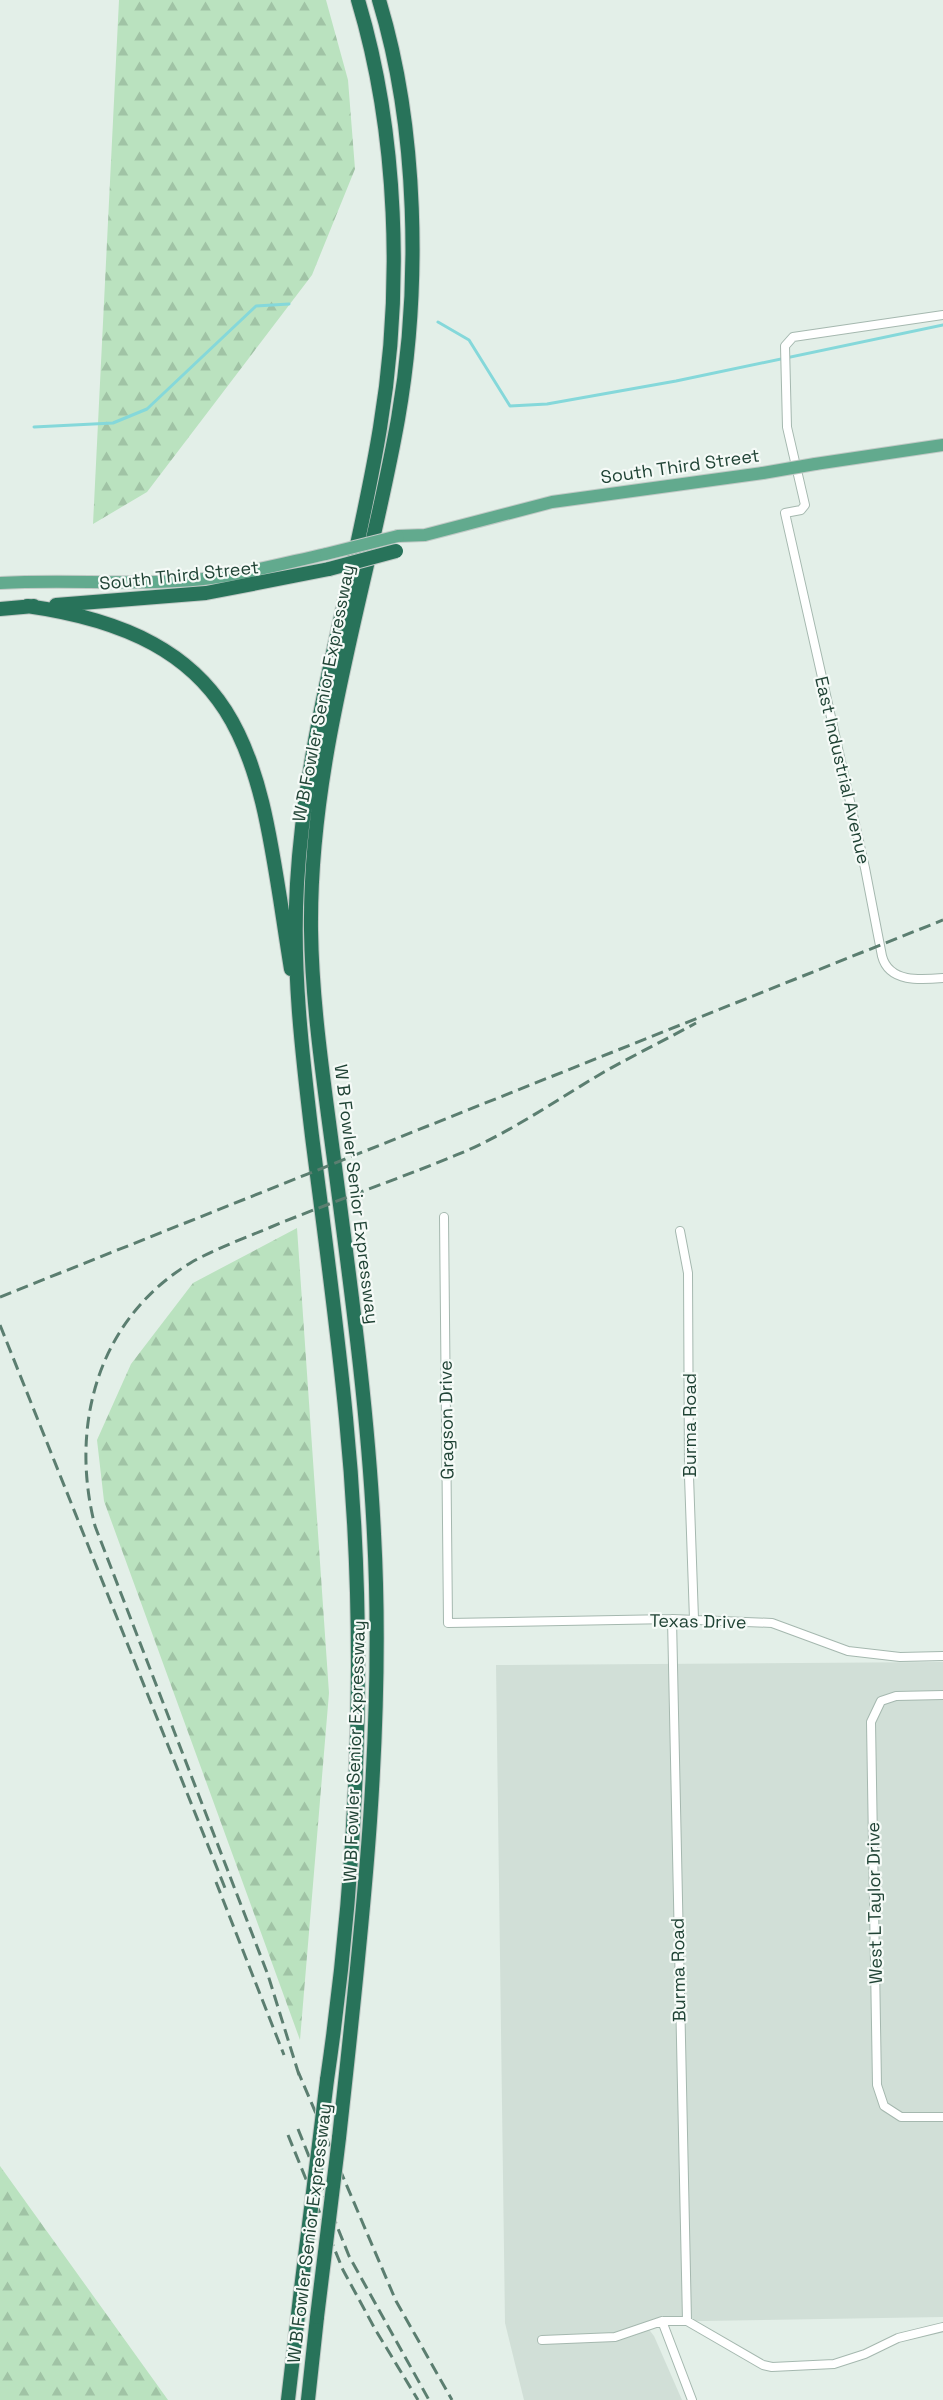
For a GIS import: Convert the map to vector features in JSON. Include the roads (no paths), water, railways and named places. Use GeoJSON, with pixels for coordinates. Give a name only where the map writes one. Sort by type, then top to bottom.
{"type":"FeatureCollection","features":[{"type":"Feature","properties":{"kind":"highway","name":"W B Fowler Senior Expressway"},"geometry":{"type":"LineString","coordinates":[[288,2400],[343,1953],[356,1810],[359,1719],[359,1595],[346,1417],[298,1014],[297,886],[308,765],[380,428],[390,333],[392,221],[381,90],[358,0]]}},
{"type":"Feature","properties":{"kind":"highway","name":"W B Fowler Senior Expressway"},"geometry":{"type":"LineString","coordinates":[[308,2400],[368,1879],[378,1660],[374,1532],[362,1374],[324,1086],[311,932],[315,832],[332,729],[398,418],[413,305],[412,214],[402,105],[379,0]]}},
{"type":"Feature","properties":{"kind":"highway","name":"South Third Street"},"geometry":{"type":"LineString","coordinates":[[0,609],[206,593],[329,569],[396,551]]}},
{"type":"Feature","properties":{"kind":"highway"},"geometry":{"type":"LineString","coordinates":[[27,606],[70,612],[111,624],[146,638],[191,670],[220,700],[249,755],[265,806],[298,1014]]}},
{"type":"Feature","properties":{"kind":"main road","name":"South Third Street"},"geometry":{"type":"LineString","coordinates":[[0,583],[49,580],[115,582],[203,579],[261,569],[398,536],[425,535],[552,502],[943,445]]}},
{"type":"Feature","properties":{"kind":"main road","name":"South Third Street"},"geometry":{"type":"LineString","coordinates":[[396,551],[425,535]]}},
{"type":"Feature","properties":{"kind":"street","name":"East Industrial Avenue"},"geometry":{"type":"LineString","coordinates":[[943,315],[793,337],[785,346],[787,427],[805,505],[801,510],[785,513],[865,868],[883,961],[888,969],[902,977],[943,978]]}},
{"type":"Feature","properties":{"kind":"street","name":"Gragson Drive"},"geometry":{"type":"LineString","coordinates":[[444,1217],[448,1623]]}},
{"type":"Feature","properties":{"kind":"street","name":"Burma Road"},"geometry":{"type":"LineString","coordinates":[[681,1231],[688,1273],[689,1476],[694,1619]]}},
{"type":"Feature","properties":{"kind":"street","name":"Texas Drive"},"geometry":{"type":"LineString","coordinates":[[448,1623],[672,1619],[772,1623],[848,1651],[900,1657],[943,1656]]}},
{"type":"Feature","properties":{"kind":"street","name":"Burma Road"},"geometry":{"type":"LineString","coordinates":[[672,1619],[687,2321]]}},
{"type":"Feature","properties":{"kind":"street","name":"West L Taylor Drive"},"geometry":{"type":"LineString","coordinates":[[943,1695],[896,1696],[881,1701],[871,1722],[877,2085],[884,2106],[901,2116],[943,2117]]}},
{"type":"Feature","properties":{"kind":"street"},"geometry":{"type":"LineString","coordinates":[[662,2321],[692,2400]]}},
{"type":"Feature","properties":{"kind":"street"},"geometry":{"type":"LineString","coordinates":[[542,2340],[615,2337],[662,2321],[687,2321],[763,2365],[772,2367],[834,2364],[865,2354],[898,2338],[943,2327]]}},
{"type":"Feature","properties":{"kind":"waterway"},"geometry":{"type":"LineString","coordinates":[[34,427],[113,423],[147,409],[256,306],[289,304]]}},
{"type":"Feature","properties":{"kind":"waterway"},"geometry":{"type":"LineString","coordinates":[[438,322],[469,340],[510,406],[547,404],[676,381],[943,325]]}},
{"type":"Feature","properties":{"kind":"railway"},"geometry":{"type":"LineString","coordinates":[[0,1297],[943,920]]}},
{"type":"Feature","properties":{"kind":"railway"},"geometry":{"type":"LineString","coordinates":[[299,2075],[268,1975],[95,1526],[88,1488],[86,1450],[89,1413],[98,1377],[113,1344],[134,1313],[160,1285],[192,1262],[271,1227],[484,1143],[604,1072],[696,1023]]}},
{"type":"Feature","properties":{"kind":"railway"},"geometry":{"type":"LineString","coordinates":[[0,1325],[225,1888]]}},
{"type":"Feature","properties":{"kind":"railway"},"geometry":{"type":"LineString","coordinates":[[216,1882],[284,2055]]}},
{"type":"Feature","properties":{"kind":"railway"},"geometry":{"type":"LineString","coordinates":[[297,2069],[396,2301],[452,2400]]}},
{"type":"Feature","properties":{"kind":"railway"},"geometry":{"type":"LineString","coordinates":[[298,2129],[349,2256],[429,2400]]}},
{"type":"Feature","properties":{"kind":"railway"},"geometry":{"type":"LineString","coordinates":[[288,2135],[343,2270],[418,2400]]}}]}
